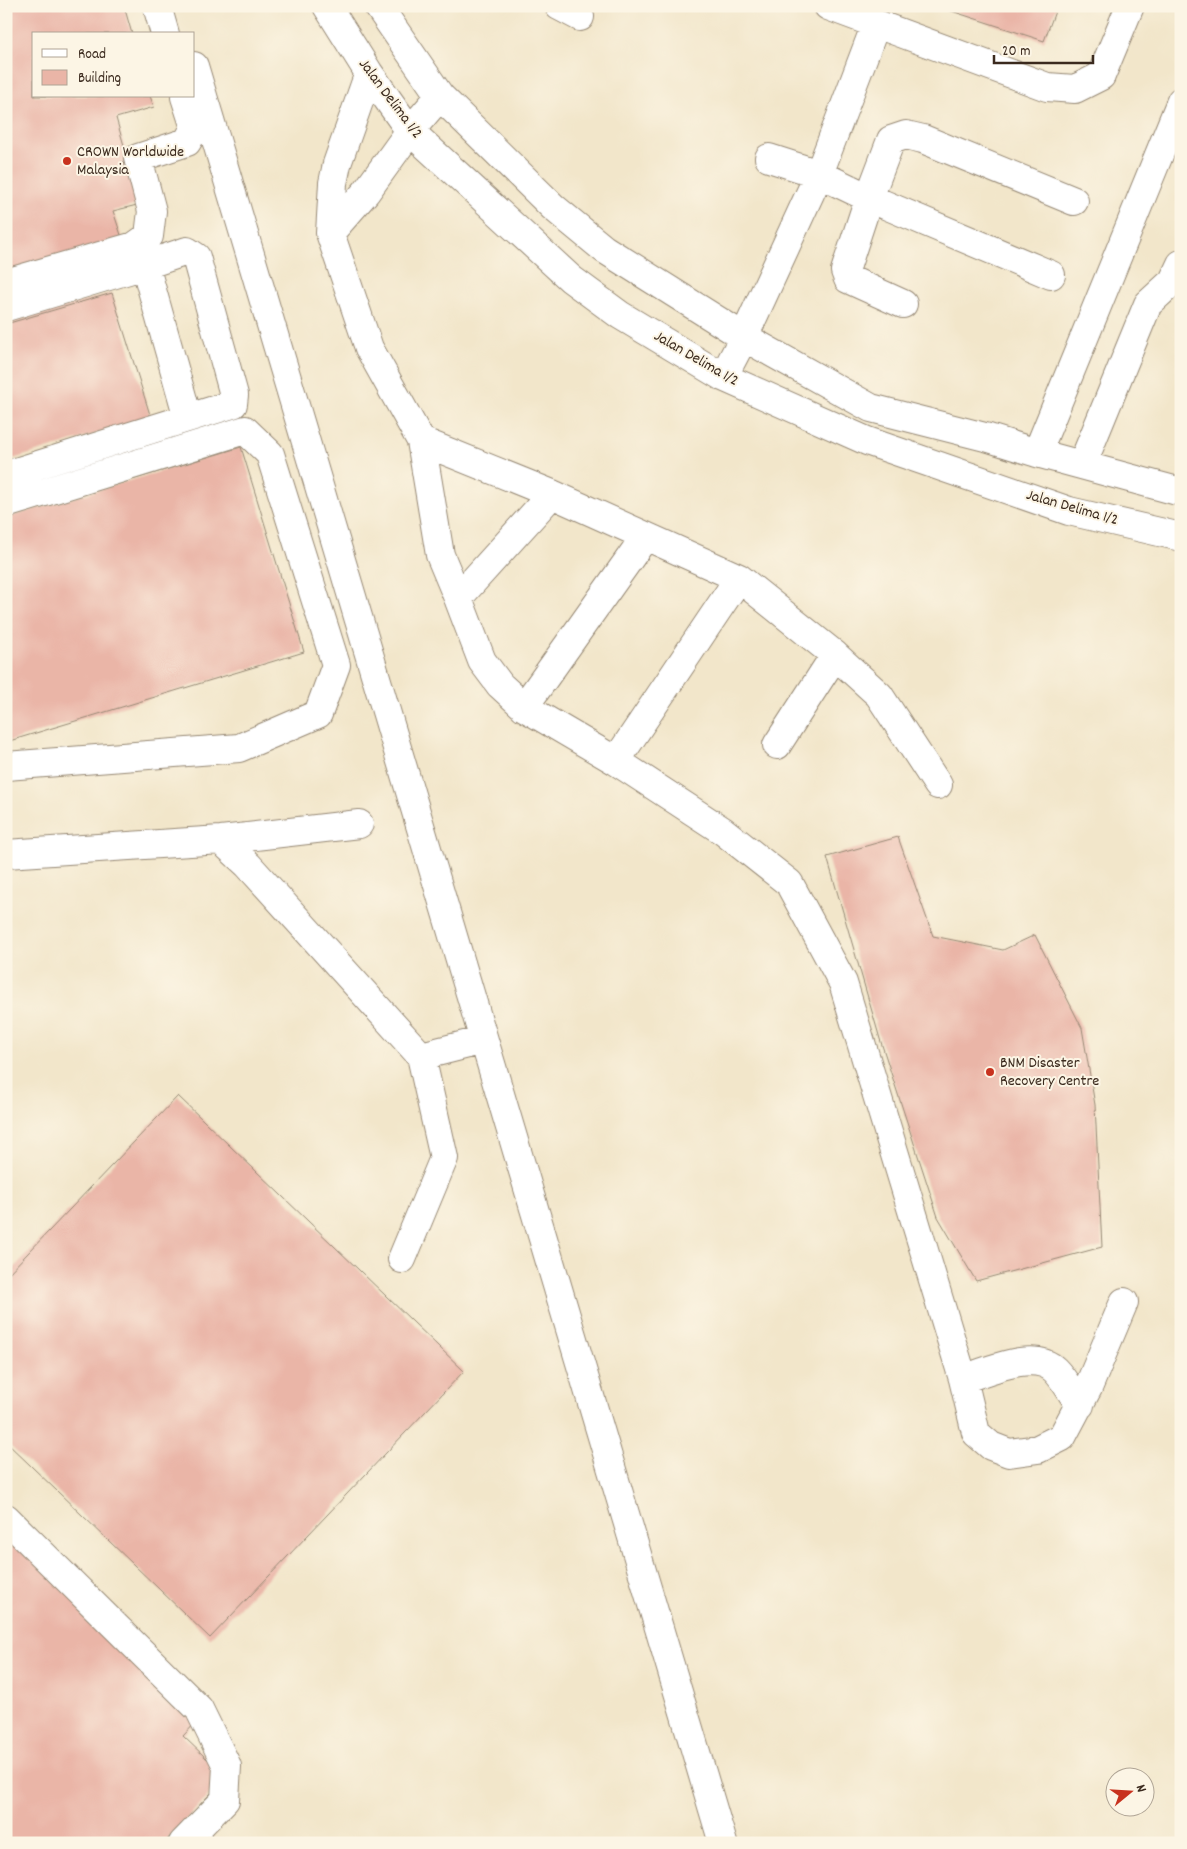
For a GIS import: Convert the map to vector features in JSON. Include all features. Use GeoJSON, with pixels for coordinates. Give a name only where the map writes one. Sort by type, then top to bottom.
{"type":"FeatureCollection","features":[{"type":"Feature","properties":{"kind":"street"},"geometry":{"type":"LineString","coordinates":[[157,6],[164,32]]}},
{"type":"Feature","properties":{"kind":"street"},"geometry":{"type":"LineString","coordinates":[[176,6],[183,32]]}},
{"type":"Feature","properties":{"kind":"street","name":"Jalan Delima 1/2"},"geometry":{"type":"LineString","coordinates":[[327,6],[369,73],[410,131],[571,279],[620,315],[723,377],[866,442],[1069,511],[1181,537]]}},
{"type":"Feature","properties":{"kind":"street"},"geometry":{"type":"LineString","coordinates":[[378,6],[440,96],[553,207],[604,250],[744,337],[871,408],[990,438],[1037,453],[1181,492]]}},
{"type":"Feature","properties":{"kind":"street"},"geometry":{"type":"LineString","coordinates":[[828,6],[1047,87],[1075,89],[1101,76],[1130,6]]}},
{"type":"Feature","properties":{"kind":"street"},"geometry":{"type":"LineString","coordinates":[[723,377],[744,337],[819,174],[876,24]]}},
{"type":"Feature","properties":{"kind":"street"},"geometry":{"type":"LineString","coordinates":[[195,69],[723,1843]]}},
{"type":"Feature","properties":{"kind":"street"},"geometry":{"type":"LineString","coordinates":[[369,73],[337,164],[330,234],[369,348],[421,441],[440,555],[482,661],[500,685],[524,707],[616,761],[723,831],[789,883],[843,983],[963,1379],[976,1433],[991,1446],[1009,1453],[1038,1449],[1062,1437],[1080,1405],[1124,1302]]}},
{"type":"Feature","properties":{"kind":"street"},"geometry":{"type":"LineString","coordinates":[[330,234],[366,192],[410,131],[440,96]]}},
{"type":"Feature","properties":{"kind":"street"},"geometry":{"type":"LineString","coordinates":[[6,283],[135,246],[149,236],[152,211],[138,158],[187,142],[195,128],[186,98]]}},
{"type":"Feature","properties":{"kind":"street"},"geometry":{"type":"LineString","coordinates":[[1037,453],[1181,101]]}},
{"type":"Feature","properties":{"kind":"street"},"geometry":{"type":"LineString","coordinates":[[904,304],[848,279],[845,271],[869,198],[891,140],[906,135],[923,139],[1074,201]]}},
{"type":"Feature","properties":{"kind":"street"},"geometry":{"type":"LineString","coordinates":[[769,158],[819,174],[869,198],[1051,275]]}},
{"type":"Feature","properties":{"kind":"street"},"geometry":{"type":"LineString","coordinates":[[6,307],[186,251],[196,257],[234,394],[234,404],[6,475]]}},
{"type":"Feature","properties":{"kind":"street"},"geometry":{"type":"LineString","coordinates":[[1082,465],[1148,304],[1173,281],[1181,264]]}},
{"type":"Feature","properties":{"kind":"street"},"geometry":{"type":"LineString","coordinates":[[145,265],[188,418]]}},
{"type":"Feature","properties":{"kind":"street"},"geometry":{"type":"LineString","coordinates":[[6,504],[245,430],[270,454],[336,665],[318,714],[239,748],[6,766]]}},
{"type":"Feature","properties":{"kind":"street"},"geometry":{"type":"LineString","coordinates":[[421,441],[552,494],[739,578],[835,655],[879,695],[938,785]]}},
{"type":"Feature","properties":{"kind":"street"},"geometry":{"type":"LineString","coordinates":[[458,598],[552,494]]}},
{"type":"Feature","properties":{"kind":"street"},"geometry":{"type":"LineString","coordinates":[[524,707],[645,537]]}},
{"type":"Feature","properties":{"kind":"street"},"geometry":{"type":"LineString","coordinates":[[616,761],[739,578]]}},
{"type":"Feature","properties":{"kind":"street"},"geometry":{"type":"LineString","coordinates":[[777,745],[835,655]]}},
{"type":"Feature","properties":{"kind":"street"},"geometry":{"type":"LineString","coordinates":[[6,854],[221,840],[359,824]]}},
{"type":"Feature","properties":{"kind":"street"},"geometry":{"type":"LineString","coordinates":[[221,840],[248,865],[421,1056],[444,1158],[402,1259]]}},
{"type":"Feature","properties":{"kind":"street"},"geometry":{"type":"LineString","coordinates":[[421,1056],[484,1040]]}},
{"type":"Feature","properties":{"kind":"street"},"geometry":{"type":"LineString","coordinates":[[963,1379],[1020,1361],[1042,1362],[1055,1370],[1080,1405]]}},
{"type":"Feature","properties":{"kind":"street"},"geometry":{"type":"LineString","coordinates":[[6,1518],[199,1709],[227,1766],[225,1800],[183,1843]]}},
{"type":"Feature","properties":{"kind":"building","name":"CROWN Worldwide Malaysia"},"geometry":{"type":"Polygon","coordinates":[[[6,6],[124,6],[131,32],[32,32],[32,98],[151,98],[154,107],[116,118],[141,204],[113,211],[122,238],[6,272],[6,6]]]}},
{"type":"Feature","properties":{"kind":"building"},"geometry":{"type":"Polygon","coordinates":[[[936,6],[1057,6],[1044,41],[936,6]]]}},
{"type":"Feature","properties":{"kind":"building"},"geometry":{"type":"Polygon","coordinates":[[[112,293],[151,418],[6,461],[6,324],[112,293]]]}},
{"type":"Feature","properties":{"kind":"building"},"geometry":{"type":"Polygon","coordinates":[[[241,447],[304,652],[6,742],[6,518],[241,447]]]}},
{"type":"Feature","properties":{"kind":"building","name":"BNM Disaster Recovery Centre"},"geometry":{"type":"Polygon","coordinates":[[[898,837],[933,936],[1003,950],[1035,935],[1082,1028],[1095,1105],[1102,1247],[976,1281],[938,1217],[880,1039],[827,857],[898,837]]]}},
{"type":"Feature","properties":{"kind":"building"},"geometry":{"type":"Polygon","coordinates":[[[178,1096],[464,1371],[210,1638],[6,1442],[6,1276],[178,1096]]]}},
{"type":"Feature","properties":{"kind":"building"},"geometry":{"type":"Polygon","coordinates":[[[6,1534],[200,1718],[183,1736],[226,1777],[164,1843],[6,1843],[6,1534]]]}},
{"type":"Feature","properties":{"kind":"place","name":"CROWN Worldwide Malaysia"},"geometry":{"type":"Point","coordinates":[67,161]}},
{"type":"Feature","properties":{"kind":"place","name":"BNM Disaster Recovery Centre"},"geometry":{"type":"Point","coordinates":[990,1072]}}]}
